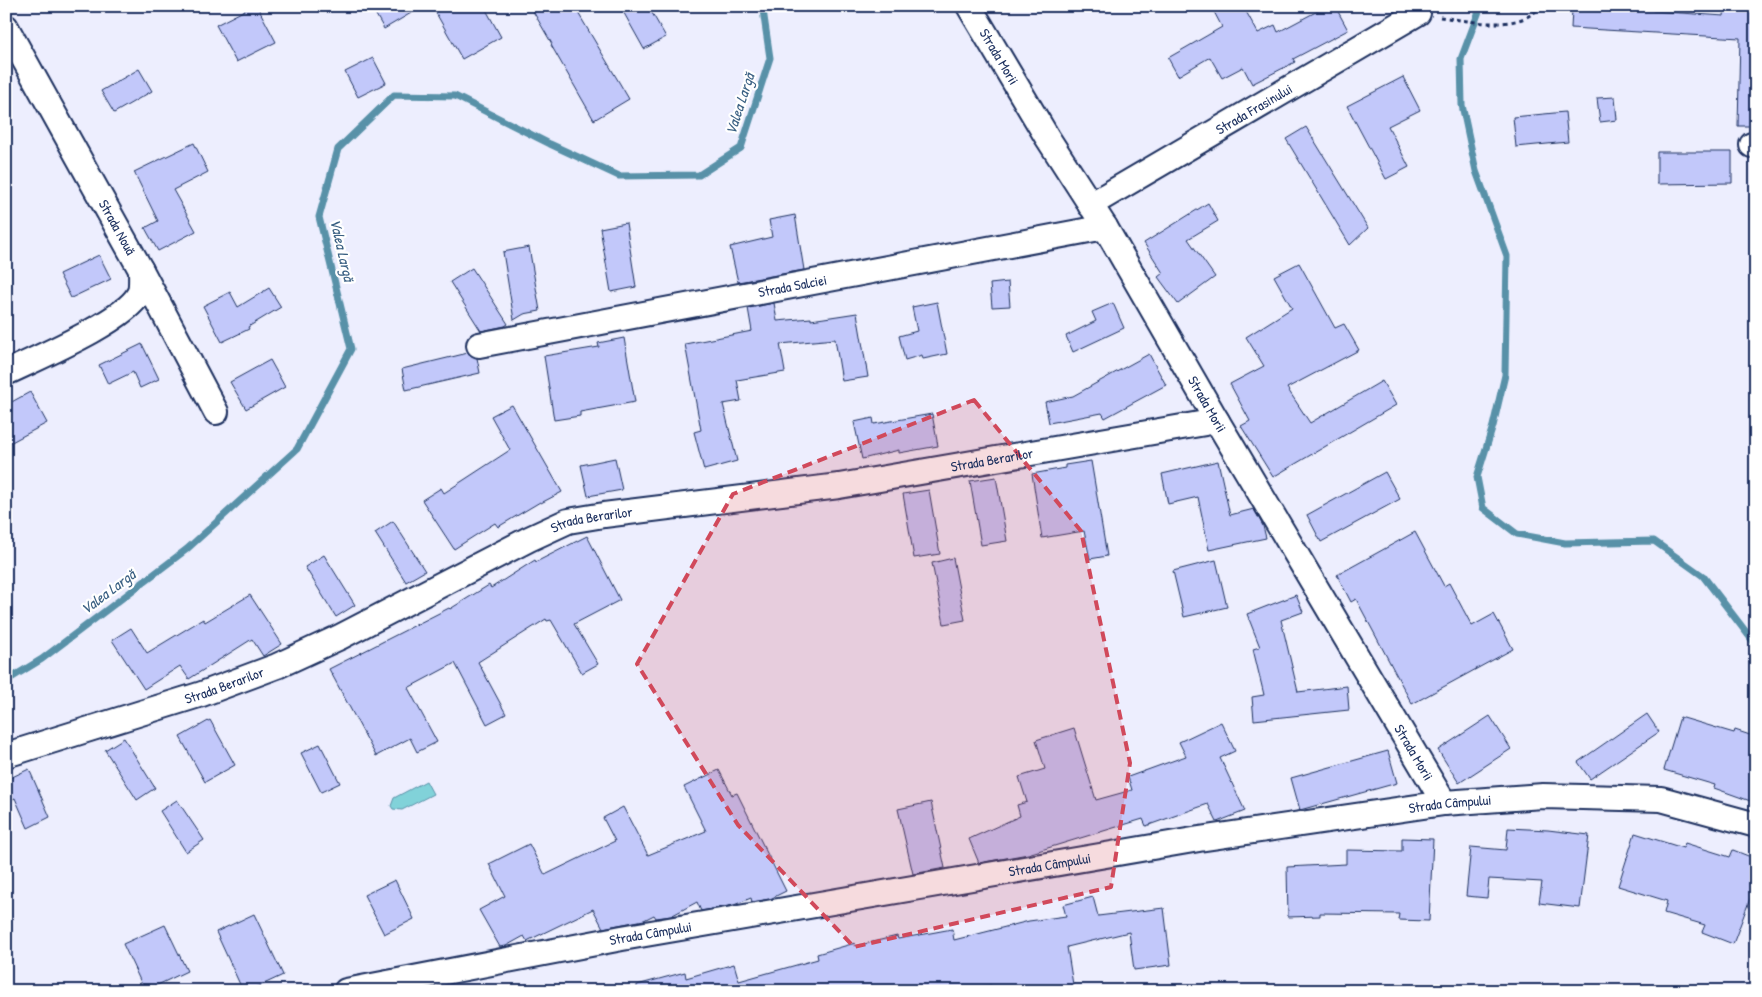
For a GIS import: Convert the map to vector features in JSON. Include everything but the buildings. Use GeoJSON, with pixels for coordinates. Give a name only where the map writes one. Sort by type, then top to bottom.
{"type":"FeatureCollection","features":[{"type":"Feature","properties":{"kind":"street","name":"Strada Morii"},"geometry":{"type":"LineString","coordinates":[[970,6],[1047,137],[1105,227],[1217,421],[1444,802]]}},
{"type":"Feature","properties":{"kind":"street","name":"Strada Frasinului"},"geometry":{"type":"LineString","coordinates":[[1090,205],[1418,13]]}},
{"type":"Feature","properties":{"kind":"street","name":"Strada Nouă"},"geometry":{"type":"LineString","coordinates":[[6,27],[141,270],[140,292],[130,306],[110,321],[6,373]]}},
{"type":"Feature","properties":{"kind":"street","name":"Strada Salciei"},"geometry":{"type":"LineString","coordinates":[[479,345],[1105,227]]}},
{"type":"Feature","properties":{"kind":"street"},"geometry":{"type":"LineString","coordinates":[[141,270],[216,412]]}},
{"type":"Feature","properties":{"kind":"street","name":"Strada Berarilor"},"geometry":{"type":"LineString","coordinates":[[6,755],[202,694],[277,666],[568,521],[839,486],[1217,421]]}},
{"type":"Feature","properties":{"kind":"street","name":"Strada Câmpului"},"geometry":{"type":"LineString","coordinates":[[346,991],[651,933],[1200,839],[1444,802],[1543,796],[1660,799],[1756,825]]}},
{"type":"Feature","properties":{"kind":"path"},"geometry":{"type":"LineString","coordinates":[[1462,20],[1500,24],[1535,14],[1541,6]]}},
{"type":"Feature","properties":{"kind":"highlighted area"},"geometry":{"type":"Polygon","coordinates":[[[974,400],[1081,531],[1130,763],[1111,887],[854,947],[738,825],[637,664],[733,494],[974,400]]]}},
{"type":"Feature","properties":{"kind":"water"},"geometry":{"type":"Polygon","coordinates":[[[426,781],[433,794],[402,810],[393,809],[391,806],[394,798],[426,781]]]}},
{"type":"Feature","properties":{"kind":"waterway","name":"Valea Largă"},"geometry":{"type":"LineString","coordinates":[[6,681],[42,659],[187,549],[297,449],[351,349],[319,217],[338,149],[394,95],[455,96],[619,176],[699,175],[741,148],[770,58],[761,6]]}},
{"type":"Feature","properties":{"kind":"waterway"},"geometry":{"type":"LineString","coordinates":[[1481,6],[1461,59],[1462,105],[1476,171],[1507,256],[1505,375],[1493,426],[1477,477],[1483,508],[1517,534],[1565,543],[1654,541],[1703,576],[1756,645]]}}]}
